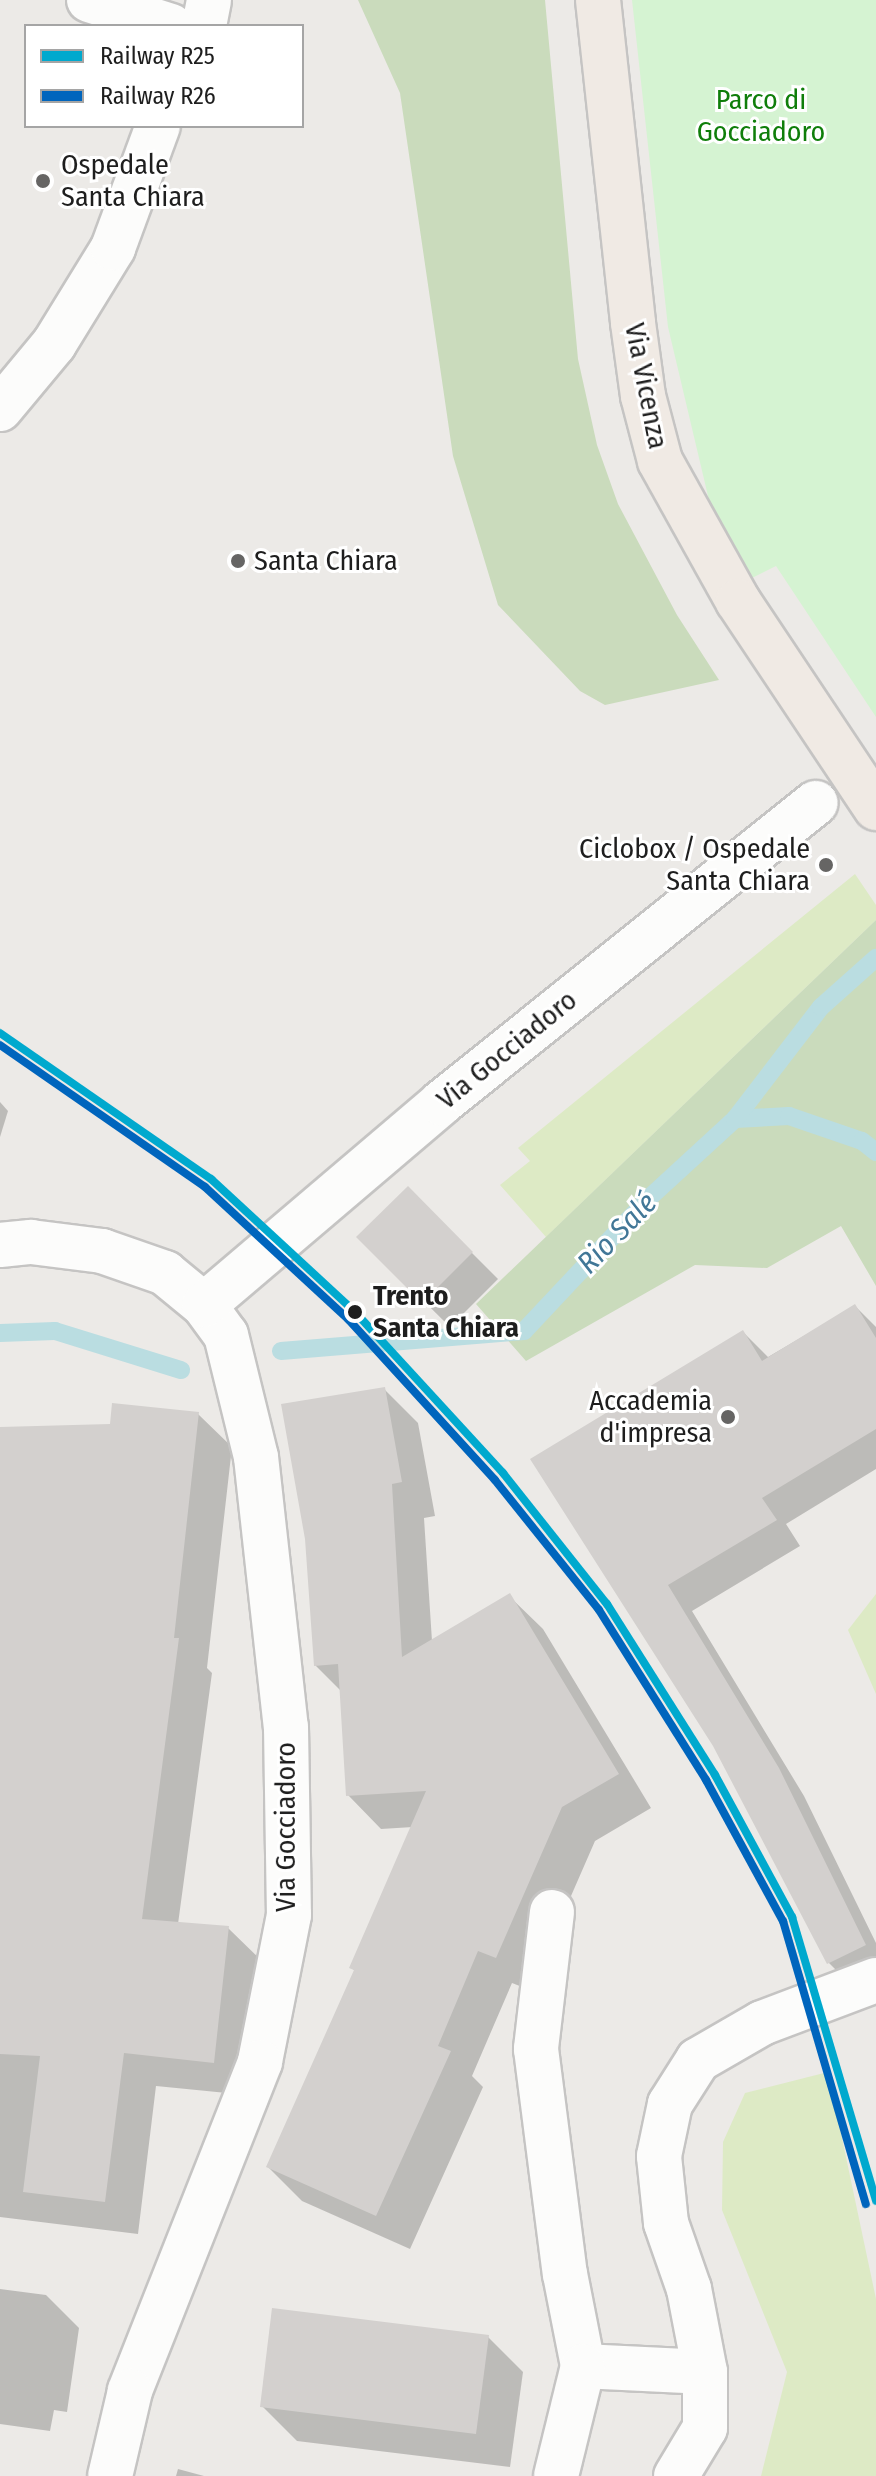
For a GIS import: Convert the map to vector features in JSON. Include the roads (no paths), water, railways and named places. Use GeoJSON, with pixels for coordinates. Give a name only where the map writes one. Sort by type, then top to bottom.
{"type":"FeatureCollection","features":[{"type":"Feature","properties":{"kind":"main road","name":"Via Vicenza"},"geometry":{"type":"LineString","coordinates":[[598,0],[643,396],[671,485],[738,601],[876,808]]}},
{"type":"Feature","properties":{"kind":"street"},"geometry":{"type":"LineString","coordinates":[[89,0],[165,24]]}},
{"type":"Feature","properties":{"kind":"street"},"geometry":{"type":"LineString","coordinates":[[204,24],[209,0]]}},
{"type":"Feature","properties":{"kind":"street"},"geometry":{"type":"LineString","coordinates":[[0,409],[54,344],[113,248],[157,128]]}},
{"type":"Feature","properties":{"kind":"street","name":"Via Gocciadoro"},"geometry":{"type":"LineString","coordinates":[[204,1305],[441,1103],[816,803]]}},
{"type":"Feature","properties":{"kind":"street","name":"Via Gocciadoro"},"geometry":{"type":"LineString","coordinates":[[0,1245],[31,1242],[102,1251],[165,1273],[204,1305],[226,1335],[256,1457],[286,1727],[289,1915],[260,2062],[130,2391],[110,2476]]}},
{"type":"Feature","properties":{"kind":"street"},"geometry":{"type":"LineString","coordinates":[[552,1912],[536,2049],[565,2274],[583,2366],[556,2476]]}},
{"type":"Feature","properties":{"kind":"street"},"geometry":{"type":"LineString","coordinates":[[676,2476],[705,2428],[705,2372],[689,2289],[666,2223],[659,2156],[670,2104],[698,2060],[762,2023],[876,1980]]}},
{"type":"Feature","properties":{"kind":"street"},"geometry":{"type":"LineString","coordinates":[[583,2366],[705,2372]]}},
{"type":"Feature","properties":{"kind":"waterway","name":"Rio Salé"},"geometry":{"type":"LineString","coordinates":[[281,1351],[524,1331],[649,1198],[735,1119],[821,1007],[876,958]]}},
{"type":"Feature","properties":{"kind":"waterway"},"geometry":{"type":"LineString","coordinates":[[735,1119],[789,1116],[862,1141],[876,1152]]}},
{"type":"Feature","properties":{"kind":"waterway","name":"Rio Salé"},"geometry":{"type":"LineString","coordinates":[[0,1333],[55,1331],[181,1370]]}},
{"type":"Feature","properties":{"kind":"rail line","name":"R25"},"geometry":{"type":"LineString","coordinates":[[0,1033],[211,1179],[355,1312],[503,1473],[607,1604],[715,1775],[792,1917],[876,2201]]}},
{"type":"Feature","properties":{"kind":"rail line","name":"R26"},"geometry":{"type":"LineString","coordinates":[[0,1045],[205,1187],[348,1319],[495,1480],[599,1610],[706,1780],[783,1921],[866,2204]]}},
{"type":"Feature","properties":{"kind":"place","name":"Ospedale Santa Chiara"},"geometry":{"type":"Point","coordinates":[43,181]}},
{"type":"Feature","properties":{"kind":"place","name":"Santa Chiara"},"geometry":{"type":"Point","coordinates":[238,561]}},
{"type":"Feature","properties":{"kind":"place","name":"Ciclobox / Ospedale Santa Chiara"},"geometry":{"type":"Point","coordinates":[826,865]}},
{"type":"Feature","properties":{"kind":"place","name":"Trento Santa Chiara"},"geometry":{"type":"Point","coordinates":[355,1312]}},
{"type":"Feature","properties":{"kind":"place","name":"Accademia d'impresa"},"geometry":{"type":"Point","coordinates":[728,1417]}},
{"type":"Feature","properties":{"kind":"park label","name":"Parco di Gocciadoro"},"geometry":{"type":"Point","coordinates":[761,116]}}]}
